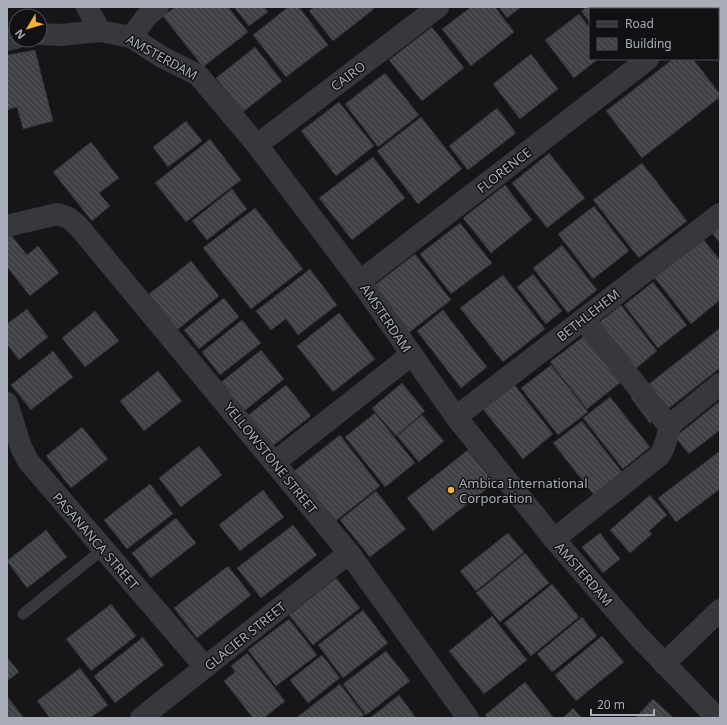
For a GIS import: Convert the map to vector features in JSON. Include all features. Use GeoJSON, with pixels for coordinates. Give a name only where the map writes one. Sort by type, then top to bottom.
{"type":"FeatureCollection","features":[{"type":"Feature","properties":{"kind":"street"},"geometry":{"type":"LineString","coordinates":[[87,7],[100,30]]}},
{"type":"Feature","properties":{"kind":"street"},"geometry":{"type":"LineString","coordinates":[[131,37],[148,15],[158,7]]}},
{"type":"Feature","properties":{"kind":"street","name":"CAIRO"},"geometry":{"type":"LineString","coordinates":[[257,145],[438,7]]}},
{"type":"Feature","properties":{"kind":"street","name":"AMSTERDAM"},"geometry":{"type":"LineString","coordinates":[[48,34],[100,30],[131,37],[162,57],[198,75],[257,145],[360,281],[456,417],[554,539],[664,664],[717,718]]}},
{"type":"Feature","properties":{"kind":"street","name":"FLORENCE"},"geometry":{"type":"LineString","coordinates":[[360,281],[647,60]]}},
{"type":"Feature","properties":{"kind":"street","name":"YELLOWSTONE STREET"},"geometry":{"type":"LineString","coordinates":[[7,226],[57,214],[69,218],[79,227],[275,462],[348,553],[468,718]]}},
{"type":"Feature","properties":{"kind":"street","name":"BETHLEHEM"},"geometry":{"type":"LineString","coordinates":[[456,417],[720,214]]}},
{"type":"Feature","properties":{"kind":"street"},"geometry":{"type":"LineString","coordinates":[[583,319],[670,427]]}},
{"type":"Feature","properties":{"kind":"street"},"geometry":{"type":"LineString","coordinates":[[275,462],[411,355]]}},
{"type":"Feature","properties":{"kind":"street"},"geometry":{"type":"LineString","coordinates":[[563,532],[658,456],[667,443],[670,427],[676,419],[720,384]]}},
{"type":"Feature","properties":{"kind":"street","name":"PASANANCA STREET"},"geometry":{"type":"LineString","coordinates":[[7,403],[21,447],[28,461],[205,667]]}},
{"type":"Feature","properties":{"kind":"street","name":"GLACIER STREET"},"geometry":{"type":"LineString","coordinates":[[141,718],[348,553]]}},
{"type":"Feature","properties":{"kind":"street"},"geometry":{"type":"LineString","coordinates":[[664,664],[720,610]]}},
{"type":"Feature","properties":{"kind":"lane"},"geometry":{"type":"LineString","coordinates":[[23,614],[103,549]]}},
{"type":"Feature","properties":{"kind":"building"},"geometry":{"type":"Polygon","coordinates":[[[175,7],[228,7],[248,32],[203,67],[163,16],[175,7]]]}},
{"type":"Feature","properties":{"kind":"building"},"geometry":{"type":"Polygon","coordinates":[[[234,7],[264,7],[268,12],[249,26],[234,7]]]}},
{"type":"Feature","properties":{"kind":"building"},"geometry":{"type":"Polygon","coordinates":[[[288,7],[299,7],[328,45],[286,77],[253,35],[288,7]]]}},
{"type":"Feature","properties":{"kind":"building"},"geometry":{"type":"Polygon","coordinates":[[[314,7],[373,7],[374,9],[333,41],[309,11],[314,7]]]}},
{"type":"Feature","properties":{"kind":"building"},"geometry":{"type":"Polygon","coordinates":[[[471,7],[495,7],[514,32],[471,66],[442,29],[471,7]]]}},
{"type":"Feature","properties":{"kind":"building"},"geometry":{"type":"Polygon","coordinates":[[[499,7],[521,7],[507,18],[499,7]]]}},
{"type":"Feature","properties":{"kind":"building"},"geometry":{"type":"Polygon","coordinates":[[[587,7],[627,8],[589,8],[589,21],[581,11],[587,7]]]}},
{"type":"Feature","properties":{"kind":"building"},"geometry":{"type":"Polygon","coordinates":[[[629,7],[664,8],[630,8],[629,7]]]}},
{"type":"Feature","properties":{"kind":"building"},"geometry":{"type":"Polygon","coordinates":[[[720,7],[720,21],[719,8],[710,8],[720,7]]]}},
{"type":"Feature","properties":{"kind":"building"},"geometry":{"type":"Polygon","coordinates":[[[579,14],[589,27],[589,60],[597,60],[574,78],[545,40],[579,14]]]}},
{"type":"Feature","properties":{"kind":"building"},"geometry":{"type":"Polygon","coordinates":[[[432,27],[464,68],[422,101],[389,60],[432,27]]]}},
{"type":"Feature","properties":{"kind":"building"},"geometry":{"type":"Polygon","coordinates":[[[255,47],[282,81],[243,112],[216,78],[255,47]]]}},
{"type":"Feature","properties":{"kind":"building"},"geometry":{"type":"Polygon","coordinates":[[[35,50],[53,121],[23,129],[17,107],[7,110],[7,55],[35,50]]]}},
{"type":"Feature","properties":{"kind":"building"},"geometry":{"type":"Polygon","coordinates":[[[531,54],[558,89],[520,119],[493,84],[531,54]]]}},
{"type":"Feature","properties":{"kind":"building"},"geometry":{"type":"Polygon","coordinates":[[[672,60],[694,60],[720,94],[720,97],[642,158],[606,111],[672,60]]]}},
{"type":"Feature","properties":{"kind":"building"},"geometry":{"type":"Polygon","coordinates":[[[385,73],[419,115],[378,147],[345,104],[385,73]]]}},
{"type":"Feature","properties":{"kind":"building"},"geometry":{"type":"Polygon","coordinates":[[[339,102],[374,146],[336,176],[301,131],[339,102]]]}},
{"type":"Feature","properties":{"kind":"building"},"geometry":{"type":"Polygon","coordinates":[[[497,108],[516,133],[468,170],[449,146],[497,108]]]}},
{"type":"Feature","properties":{"kind":"building"},"geometry":{"type":"Polygon","coordinates":[[[421,117],[462,169],[418,204],[377,151],[421,117]]]}},
{"type":"Feature","properties":{"kind":"building"},"geometry":{"type":"Polygon","coordinates":[[[186,121],[202,141],[168,167],[153,147],[186,121]]]}},
{"type":"Feature","properties":{"kind":"building"},"geometry":{"type":"Polygon","coordinates":[[[210,139],[241,180],[186,222],[155,183],[210,139]]]}},
{"type":"Feature","properties":{"kind":"building"},"geometry":{"type":"Polygon","coordinates":[[[91,142],[119,178],[99,193],[110,206],[92,221],[53,172],[91,142]]]}},
{"type":"Feature","properties":{"kind":"building"},"geometry":{"type":"Polygon","coordinates":[[[549,153],[585,198],[547,228],[512,183],[549,153]]]}},
{"type":"Feature","properties":{"kind":"building"},"geometry":{"type":"Polygon","coordinates":[[[373,157],[405,198],[352,240],[319,198],[373,157]]]}},
{"type":"Feature","properties":{"kind":"building"},"geometry":{"type":"Polygon","coordinates":[[[642,163],[687,221],[639,258],[593,200],[642,163]]]}},
{"type":"Feature","properties":{"kind":"building"},"geometry":{"type":"Polygon","coordinates":[[[505,185],[532,220],[491,253],[463,218],[505,185]]]}},
{"type":"Feature","properties":{"kind":"building"},"geometry":{"type":"Polygon","coordinates":[[[232,189],[247,209],[207,240],[192,221],[232,189]]]}},
{"type":"Feature","properties":{"kind":"building"},"geometry":{"type":"Polygon","coordinates":[[[594,206],[629,251],[593,279],[558,234],[594,206]]]}},
{"type":"Feature","properties":{"kind":"building"},"geometry":{"type":"Polygon","coordinates":[[[255,208],[303,269],[251,309],[203,248],[255,208]]]}},
{"type":"Feature","properties":{"kind":"building"},"geometry":{"type":"Polygon","coordinates":[[[460,223],[492,263],[451,294],[420,254],[460,223]]]}},
{"type":"Feature","properties":{"kind":"building"},"geometry":{"type":"Polygon","coordinates":[[[720,227],[720,243],[712,233],[720,227]]]}},
{"type":"Feature","properties":{"kind":"building"},"geometry":{"type":"Polygon","coordinates":[[[7,230],[27,255],[38,246],[59,273],[30,296],[7,267],[7,230]]]}},
{"type":"Feature","properties":{"kind":"building"},"geometry":{"type":"Polygon","coordinates":[[[702,238],[720,260],[720,300],[691,324],[654,277],[702,238]]]}},
{"type":"Feature","properties":{"kind":"building"},"geometry":{"type":"Polygon","coordinates":[[[562,245],[597,290],[568,313],[533,268],[562,245]]]}},
{"type":"Feature","properties":{"kind":"building"},"geometry":{"type":"Polygon","coordinates":[[[415,254],[451,300],[407,334],[371,288],[415,254]]]}},
{"type":"Feature","properties":{"kind":"building"},"geometry":{"type":"Polygon","coordinates":[[[191,261],[219,296],[177,330],[149,294],[191,261]]]}},
{"type":"Feature","properties":{"kind":"building"},"geometry":{"type":"Polygon","coordinates":[[[310,269],[337,305],[298,335],[286,319],[271,330],[256,311],[310,269]]]}},
{"type":"Feature","properties":{"kind":"building"},"geometry":{"type":"Polygon","coordinates":[[[533,274],[562,311],[546,324],[517,287],[533,274]]]}},
{"type":"Feature","properties":{"kind":"building"},"geometry":{"type":"Polygon","coordinates":[[[503,275],[545,329],[503,362],[460,308],[503,275]]]}},
{"type":"Feature","properties":{"kind":"building"},"geometry":{"type":"Polygon","coordinates":[[[653,282],[687,325],[658,348],[624,305],[653,282]]]}},
{"type":"Feature","properties":{"kind":"building"},"geometry":{"type":"Polygon","coordinates":[[[224,298],[239,317],[199,349],[184,330],[224,298]]]}},
{"type":"Feature","properties":{"kind":"building"},"geometry":{"type":"Polygon","coordinates":[[[621,305],[657,351],[629,374],[592,328],[621,305]]]}},
{"type":"Feature","properties":{"kind":"building"},"geometry":{"type":"Polygon","coordinates":[[[27,309],[48,337],[19,360],[7,344],[7,324],[27,309]]]}},
{"type":"Feature","properties":{"kind":"building"},"geometry":{"type":"Polygon","coordinates":[[[443,310],[487,367],[461,388],[417,331],[443,310]]]}},
{"type":"Feature","properties":{"kind":"building"},"geometry":{"type":"Polygon","coordinates":[[[95,311],[119,341],[85,367],[62,338],[95,311]]]}},
{"type":"Feature","properties":{"kind":"building"},"geometry":{"type":"Polygon","coordinates":[[[339,313],[375,359],[333,392],[297,346],[339,313]]]}},
{"type":"Feature","properties":{"kind":"building"},"geometry":{"type":"Polygon","coordinates":[[[242,320],[261,343],[220,375],[202,352],[242,320]]]}},
{"type":"Feature","properties":{"kind":"building"},"geometry":{"type":"Polygon","coordinates":[[[720,328],[720,368],[650,423],[631,398],[720,328]]]}},
{"type":"Feature","properties":{"kind":"building"},"geometry":{"type":"Polygon","coordinates":[[[584,336],[621,382],[587,409],[550,362],[584,336]]]}},
{"type":"Feature","properties":{"kind":"building"},"geometry":{"type":"Polygon","coordinates":[[[261,350],[284,379],[243,412],[220,383],[261,350]]]}},
{"type":"Feature","properties":{"kind":"building"},"geometry":{"type":"Polygon","coordinates":[[[53,351],[73,377],[31,410],[11,385],[53,351]]]}},
{"type":"Feature","properties":{"kind":"building"},"geometry":{"type":"Polygon","coordinates":[[[551,365],[588,412],[558,435],[521,388],[551,365]]]}},
{"type":"Feature","properties":{"kind":"building"},"geometry":{"type":"Polygon","coordinates":[[[158,371],[182,401],[144,431],[120,401],[158,371]]]}},
{"type":"Feature","properties":{"kind":"building"},"geometry":{"type":"Polygon","coordinates":[[[402,383],[425,411],[396,436],[372,408],[402,383]]]}},
{"type":"Feature","properties":{"kind":"building"},"geometry":{"type":"Polygon","coordinates":[[[513,383],[553,434],[523,459],[482,408],[513,383]]]}},
{"type":"Feature","properties":{"kind":"building"},"geometry":{"type":"Polygon","coordinates":[[[286,385],[311,416],[270,448],[246,417],[286,385]]]}},
{"type":"Feature","properties":{"kind":"building"},"geometry":{"type":"Polygon","coordinates":[[[610,397],[650,447],[623,469],[583,418],[610,397]]]}},
{"type":"Feature","properties":{"kind":"building"},"geometry":{"type":"Polygon","coordinates":[[[720,401],[720,430],[689,454],[675,437],[720,401]]]}},
{"type":"Feature","properties":{"kind":"building"},"geometry":{"type":"Polygon","coordinates":[[[375,413],[415,463],[385,487],[345,437],[375,413]]]}},
{"type":"Feature","properties":{"kind":"building"},"geometry":{"type":"Polygon","coordinates":[[[422,415],[444,441],[419,462],[397,436],[422,415]]]}},
{"type":"Feature","properties":{"kind":"building"},"geometry":{"type":"Polygon","coordinates":[[[582,421],[622,472],[594,495],[553,443],[582,421]]]}},
{"type":"Feature","properties":{"kind":"building"},"geometry":{"type":"Polygon","coordinates":[[[82,427],[108,459],[71,488],[46,456],[82,427]]]}},
{"type":"Feature","properties":{"kind":"building"},"geometry":{"type":"Polygon","coordinates":[[[340,435],[380,486],[333,523],[293,472],[340,435]]]}},
{"type":"Feature","properties":{"kind":"building"},"geometry":{"type":"Polygon","coordinates":[[[199,446],[222,475],[181,507],[159,478],[199,446]]]}},
{"type":"Feature","properties":{"kind":"building","name":"Ambica International Corporation"},"geometry":{"type":"Polygon","coordinates":[[[468,450],[494,483],[433,531],[407,498],[468,450]]]}},
{"type":"Feature","properties":{"kind":"building"},"geometry":{"type":"Polygon","coordinates":[[[720,451],[720,489],[676,522],[658,498],[720,451]]]}},
{"type":"Feature","properties":{"kind":"building"},"geometry":{"type":"Polygon","coordinates":[[[150,484],[173,514],[127,549],[104,520],[150,484]]]}},
{"type":"Feature","properties":{"kind":"building"},"geometry":{"type":"Polygon","coordinates":[[[263,490],[284,517],[240,551],[219,525],[263,490]]]}},
{"type":"Feature","properties":{"kind":"building"},"geometry":{"type":"Polygon","coordinates":[[[376,491],[406,529],[370,557],[340,520],[376,491]]]}},
{"type":"Feature","properties":{"kind":"building"},"geometry":{"type":"Polygon","coordinates":[[[650,495],[667,515],[649,531],[652,534],[630,553],[610,530],[650,495]]]}},
{"type":"Feature","properties":{"kind":"building"},"geometry":{"type":"Polygon","coordinates":[[[176,518],[196,543],[151,578],[132,553],[176,518]]]}},
{"type":"Feature","properties":{"kind":"building"},"geometry":{"type":"Polygon","coordinates":[[[293,525],[317,555],[261,598],[237,568],[293,525]]]}},
{"type":"Feature","properties":{"kind":"building"},"geometry":{"type":"Polygon","coordinates":[[[46,530],[67,557],[27,588],[7,561],[46,530]]]}},
{"type":"Feature","properties":{"kind":"building"},"geometry":{"type":"Polygon","coordinates":[[[508,533],[524,552],[476,591],[460,571],[508,533]]]}},
{"type":"Feature","properties":{"kind":"building"},"geometry":{"type":"Polygon","coordinates":[[[600,533],[620,559],[603,573],[582,547],[600,533]]]}},
{"type":"Feature","properties":{"kind":"building"},"geometry":{"type":"Polygon","coordinates":[[[525,553],[549,583],[500,622],[476,593],[525,553]]]}},
{"type":"Feature","properties":{"kind":"building"},"geometry":{"type":"Polygon","coordinates":[[[228,566],[251,595],[197,638],[174,608],[228,566]]]}},
{"type":"Feature","properties":{"kind":"building"},"geometry":{"type":"Polygon","coordinates":[[[336,578],[360,608],[313,645],[289,615],[336,578]]]}},
{"type":"Feature","properties":{"kind":"building"},"geometry":{"type":"Polygon","coordinates":[[[552,584],[579,617],[531,656],[504,623],[552,584]]]}},
{"type":"Feature","properties":{"kind":"building"},"geometry":{"type":"Polygon","coordinates":[[[111,604],[136,636],[91,671],[66,639],[111,604]]]}},
{"type":"Feature","properties":{"kind":"building"},"geometry":{"type":"Polygon","coordinates":[[[363,610],[388,643],[343,678],[318,645],[363,610]]]}},
{"type":"Feature","properties":{"kind":"building"},"geometry":{"type":"Polygon","coordinates":[[[492,616],[527,660],[484,694],[449,651],[492,616]]]}},
{"type":"Feature","properties":{"kind":"building"},"geometry":{"type":"Polygon","coordinates":[[[582,617],[597,636],[552,672],[537,654],[582,617]]]}},
{"type":"Feature","properties":{"kind":"building"},"geometry":{"type":"Polygon","coordinates":[[[289,619],[317,655],[276,686],[248,650],[289,619]]]}},
{"type":"Feature","properties":{"kind":"building"},"geometry":{"type":"Polygon","coordinates":[[[602,636],[624,662],[576,701],[555,675],[602,636]]]}},
{"type":"Feature","properties":{"kind":"building"},"geometry":{"type":"Polygon","coordinates":[[[143,637],[164,665],[115,703],[94,676],[143,637]]]}},
{"type":"Feature","properties":{"kind":"building"},"geometry":{"type":"Polygon","coordinates":[[[386,651],[410,681],[366,715],[343,684],[386,651]]]}},
{"type":"Feature","properties":{"kind":"building"},"geometry":{"type":"Polygon","coordinates":[[[247,653],[285,701],[264,718],[253,718],[224,681],[235,672],[231,666],[247,653]]]}},
{"type":"Feature","properties":{"kind":"building"},"geometry":{"type":"Polygon","coordinates":[[[322,655],[340,678],[308,703],[290,680],[322,655]]]}},
{"type":"Feature","properties":{"kind":"building"},"geometry":{"type":"Polygon","coordinates":[[[7,657],[19,672],[7,681],[7,657]]]}},
{"type":"Feature","properties":{"kind":"building"},"geometry":{"type":"Polygon","coordinates":[[[80,668],[108,705],[90,718],[50,718],[37,701],[80,668]]]}},
{"type":"Feature","properties":{"kind":"building"},"geometry":{"type":"Polygon","coordinates":[[[525,682],[554,718],[487,718],[485,715],[525,682]]]}},
{"type":"Feature","properties":{"kind":"building"},"geometry":{"type":"Polygon","coordinates":[[[340,684],[364,715],[359,718],[296,718],[340,684]]]}},
{"type":"Feature","properties":{"kind":"building"},"geometry":{"type":"Polygon","coordinates":[[[399,695],[416,718],[370,718],[399,695]]]}},
{"type":"Feature","properties":{"kind":"building"},"geometry":{"type":"Polygon","coordinates":[[[7,696],[24,718],[7,718],[7,696]]]}},
{"type":"Feature","properties":{"kind":"building"},"geometry":{"type":"Polygon","coordinates":[[[653,699],[674,718],[635,718],[653,699]]]}},
{"type":"Feature","properties":{"kind":"building"},"geometry":{"type":"Polygon","coordinates":[[[573,708],[582,718],[563,718],[573,708]]]}},
{"type":"Feature","properties":{"kind":"place","name":"Ambica International Corporation"},"geometry":{"type":"Point","coordinates":[451,490]}}]}
